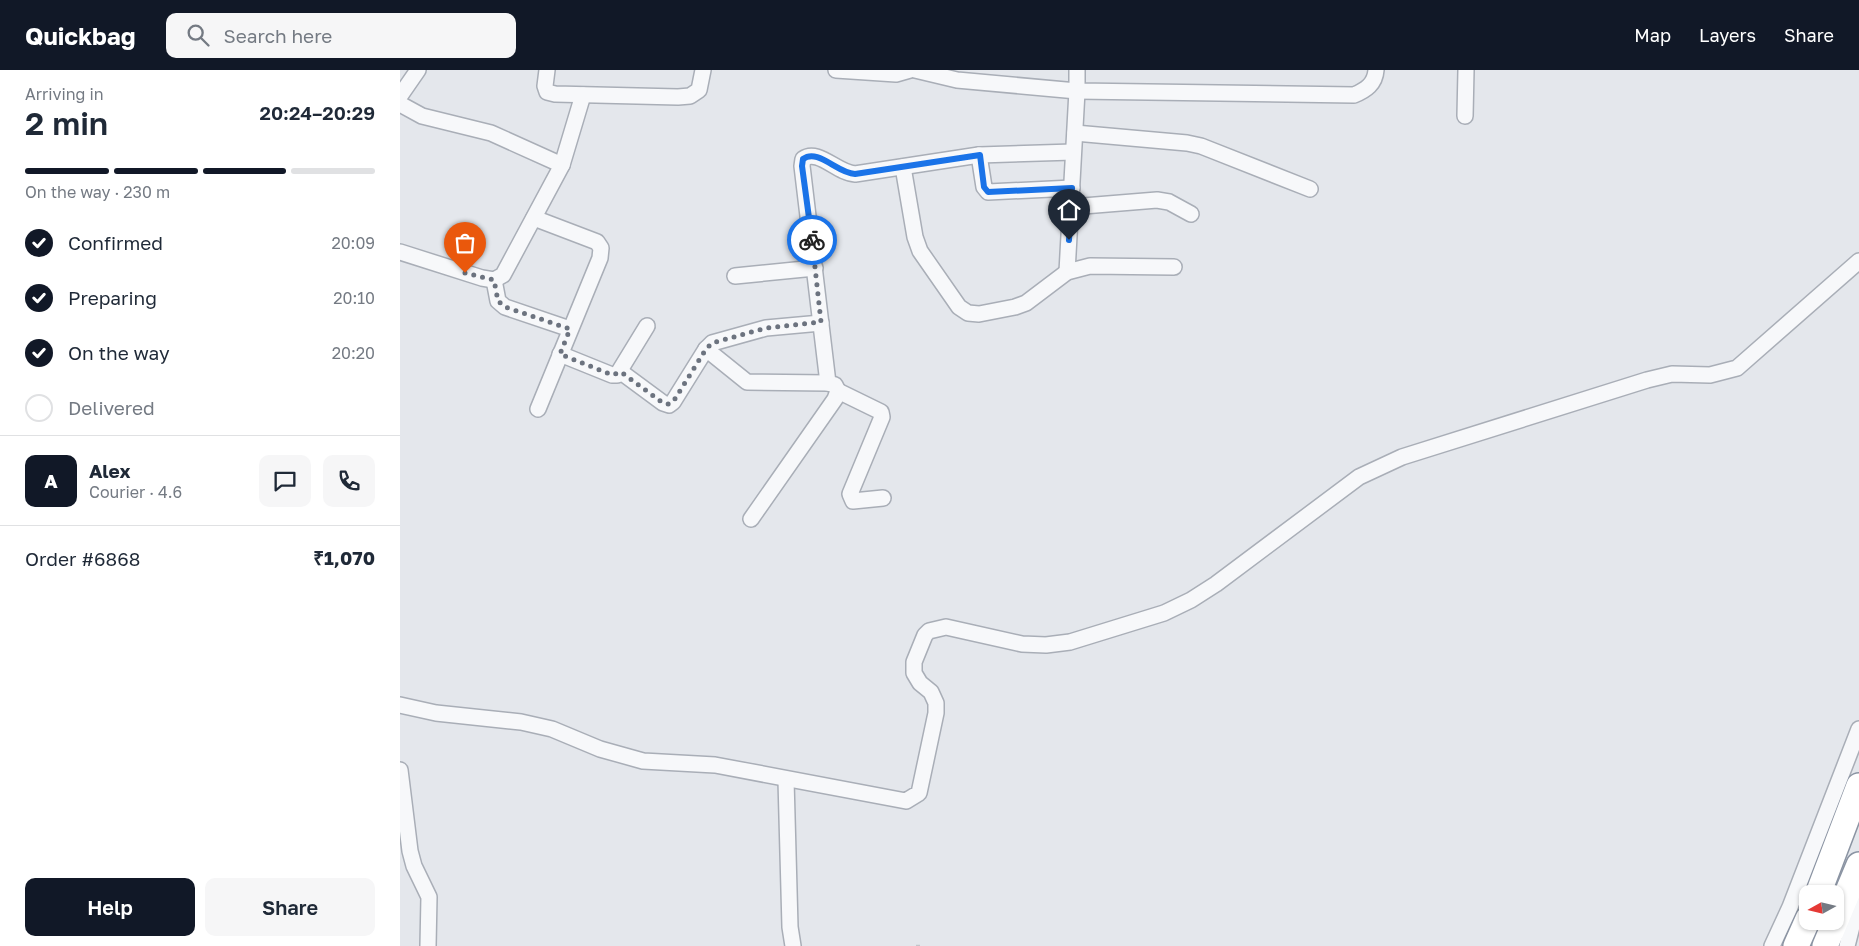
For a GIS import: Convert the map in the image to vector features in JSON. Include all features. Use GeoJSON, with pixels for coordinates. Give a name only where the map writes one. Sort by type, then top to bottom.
{"type":"FeatureCollection","features":[{"type":"Feature","properties":{"kind":"highway"},"geometry":{"type":"LineString","coordinates":[[1821,885],[1859,786]]}},
{"type":"Feature","properties":{"kind":"highway"},"geometry":{"type":"LineString","coordinates":[[1825,946],[1859,865]]}},
{"type":"Feature","properties":{"kind":"highway"},"geometry":{"type":"LineString","coordinates":[[1796,946],[1803,930]]}},
{"type":"Feature","properties":{"kind":"street"},"geometry":{"type":"LineString","coordinates":[[400,96],[418,70]]}},
{"type":"Feature","properties":{"kind":"street"},"geometry":{"type":"LineString","coordinates":[[547,70],[545,86],[547,92],[583,95],[690,96],[699,90],[703,70]]}},
{"type":"Feature","properties":{"kind":"street"},"geometry":{"type":"LineString","coordinates":[[836,70],[896,74],[910,70]]}},
{"type":"Feature","properties":{"kind":"street"},"geometry":{"type":"LineString","coordinates":[[915,70],[957,80],[1077,91],[1354,95],[1365,90],[1375,78],[1376,70]]}},
{"type":"Feature","properties":{"kind":"street"},"geometry":{"type":"LineString","coordinates":[[1067,272],[1077,91],[1076,70]]}},
{"type":"Feature","properties":{"kind":"street"},"geometry":{"type":"LineString","coordinates":[[1465,116],[1466,70]]}},
{"type":"Feature","properties":{"kind":"street"},"geometry":{"type":"LineString","coordinates":[[400,252],[482,278],[494,280],[503,274],[562,165],[570,146],[583,95]]}},
{"type":"Feature","properties":{"kind":"street"},"geometry":{"type":"LineString","coordinates":[[400,104],[422,116],[491,133],[562,165]]}},
{"type":"Feature","properties":{"kind":"street"},"geometry":{"type":"LineString","coordinates":[[1075,133],[1187,143],[1310,188]]}},
{"type":"Feature","properties":{"kind":"street"},"geometry":{"type":"LineString","coordinates":[[751,519],[835,398],[821,322],[802,166],[803,159],[808,155],[815,155],[846,173],[903,167],[980,155],[1073,152]]}},
{"type":"Feature","properties":{"kind":"street"},"geometry":{"type":"LineString","coordinates":[[980,155],[984,187],[988,192],[1072,188]]}},
{"type":"Feature","properties":{"kind":"street"},"geometry":{"type":"LineString","coordinates":[[903,167],[915,237],[920,251],[959,307],[968,313],[980,314],[1015,308],[1026,303],[1067,272],[1090,266],[1174,267]]}},
{"type":"Feature","properties":{"kind":"street"},"geometry":{"type":"LineString","coordinates":[[1071,207],[1157,200],[1169,202],[1191,214]]}},
{"type":"Feature","properties":{"kind":"street"},"geometry":{"type":"LineString","coordinates":[[534,218],[597,242],[601,248],[600,258],[538,409]]}},
{"type":"Feature","properties":{"kind":"street"},"geometry":{"type":"LineString","coordinates":[[400,705],[436,712],[521,722],[552,729],[600,749],[643,761],[715,765],[900,801],[911,799],[919,793],[936,713],[936,703],[931,692],[920,682],[914,672],[914,662],[925,635],[930,631],[946,627],[1022,644],[1046,645],[1070,642],[1164,613],[1191,600],[1216,584],[1359,477],[1377,467],[1402,457],[1647,380],[1672,374],[1710,375],[1737,368],[1859,261]]}},
{"type":"Feature","properties":{"kind":"street"},"geometry":{"type":"LineString","coordinates":[[735,276],[815,268]]}},
{"type":"Feature","properties":{"kind":"street"},"geometry":{"type":"LineString","coordinates":[[494,280],[498,301],[505,307],[570,329]]}},
{"type":"Feature","properties":{"kind":"street"},"geometry":{"type":"LineString","coordinates":[[621,372],[663,403],[668,404],[673,402],[706,349],[721,340],[766,328],[821,322]]}},
{"type":"Feature","properties":{"kind":"street"},"geometry":{"type":"LineString","coordinates":[[560,354],[612,375],[621,372],[647,326]]}},
{"type":"Feature","properties":{"kind":"street"},"geometry":{"type":"LineString","coordinates":[[706,349],[747,382],[833,387],[881,412],[882,417],[850,494],[853,501],[883,498]]}},
{"type":"Feature","properties":{"kind":"street"},"geometry":{"type":"LineString","coordinates":[[1772,946],[1790,907],[1859,729]]}},
{"type":"Feature","properties":{"kind":"street"},"geometry":{"type":"LineString","coordinates":[[400,770],[410,851],[414,866],[429,897],[428,946]]}},
{"type":"Feature","properties":{"kind":"street"},"geometry":{"type":"LineString","coordinates":[[786,780],[790,918],[793,946]]}},
{"type":"Feature","properties":{"kind":"street"},"geometry":{"type":"LineString","coordinates":[[1847,946],[1859,899]]}},
{"type":"Feature","properties":{"kind":"path"},"geometry":{"type":"LineString","coordinates":[[916,946],[922,946]]}},
{"type":"Feature","properties":{"kind":"way so far"},"geometry":{"type":"LineString","coordinates":[[465,273],[494,280],[495,294],[498,301],[505,307],[570,329],[560,354],[612,375],[617,375],[621,372],[663,403],[668,404],[673,402],[706,349],[712,343],[766,328],[821,322],[812,240]]}},
{"type":"Feature","properties":{"kind":"route"},"geometry":{"type":"LineString","coordinates":[[812,240],[802,166],[803,159],[808,155],[815,155],[838,170],[855,174],[980,155],[984,187],[988,192],[1072,188],[1069,240]]}}]}
